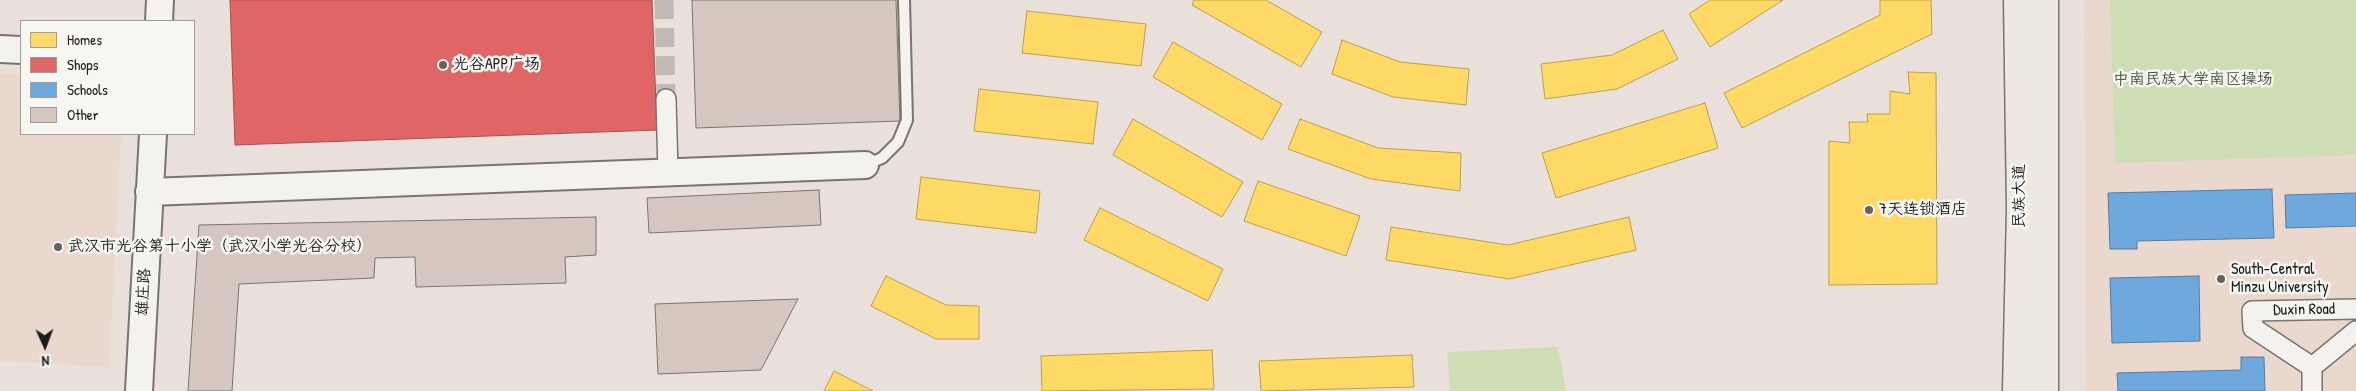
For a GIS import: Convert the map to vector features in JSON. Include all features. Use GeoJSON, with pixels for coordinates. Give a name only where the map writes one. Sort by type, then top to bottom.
{"type":"FeatureCollection","features":[{"type":"Feature","properties":{"kind":"main road","name":"民族大道"},"geometry":{"type":"LineString","coordinates":[[2017,391],[2020,208],[2018,0]]}},
{"type":"Feature","properties":{"kind":"main road","name":"民族大道"},"geometry":{"type":"LineString","coordinates":[[2044,0],[2044,391]]}},
{"type":"Feature","properties":{"kind":"street"},"geometry":{"type":"LineString","coordinates":[[159,20],[160,0]]}},
{"type":"Feature","properties":{"kind":"street"},"geometry":{"type":"LineString","coordinates":[[0,49],[20,50]]}},
{"type":"Feature","properties":{"kind":"street"},"geometry":{"type":"LineString","coordinates":[[666,99],[668,172]]}},
{"type":"Feature","properties":{"kind":"street","name":"雄庄路"},"geometry":{"type":"LineString","coordinates":[[139,391],[153,135]]}},
{"type":"Feature","properties":{"kind":"street"},"geometry":{"type":"LineString","coordinates":[[150,192],[865,165]]}},
{"type":"Feature","properties":{"kind":"street","name":"Duxin Road"},"geometry":{"type":"LineString","coordinates":[[2312,367],[2253,328],[2252,311],[2356,309]]}},
{"type":"Feature","properties":{"kind":"street"},"geometry":{"type":"LineString","coordinates":[[2312,391],[2312,367],[2356,331]]}},
{"type":"Feature","properties":{"kind":"lane"},"geometry":{"type":"LineString","coordinates":[[865,165],[882,158],[898,142],[907,120],[904,0]]}},
{"type":"Feature","properties":{"kind":"shaded area","name":"South-Central Minzu University"},"geometry":{"type":"Polygon","coordinates":[[[2084,0],[2356,0],[2356,391],[2086,391],[2084,0]]]}},
{"type":"Feature","properties":{"kind":"shaded area","name":"武汉市光谷第十小学（武汉小学光谷分校）"},"geometry":{"type":"Polygon","coordinates":[[[0,73],[20,74],[20,135],[121,135],[109,367],[0,361],[0,73]]]}},
{"type":"Feature","properties":{"kind":"green space","name":"中南民族大学南区操场"},"geometry":{"type":"Polygon","coordinates":[[[2110,0],[2356,0],[2356,155],[2115,163],[2110,0]]]}},
{"type":"Feature","properties":{"kind":"green space"},"geometry":{"type":"Polygon","coordinates":[[[1558,347],[1566,391],[1450,391],[1447,352],[1558,347]]]}},
{"type":"Feature","properties":{"kind":"building: Homes"},"geometry":{"type":"Polygon","coordinates":[[[1194,0],[1266,0],[1322,32],[1301,67],[1192,5],[1194,0]]]}},
{"type":"Feature","properties":{"kind":"building: Homes"},"geometry":{"type":"Polygon","coordinates":[[[1710,0],[1783,0],[1710,47],[1689,14],[1710,0]]]}},
{"type":"Feature","properties":{"kind":"building: Homes"},"geometry":{"type":"Polygon","coordinates":[[[1880,0],[1931,0],[1932,34],[1742,128],[1724,93],[1880,15],[1880,0]]]}},
{"type":"Feature","properties":{"kind":"building: Homes"},"geometry":{"type":"Polygon","coordinates":[[[1027,11],[1146,24],[1141,66],[1022,53],[1027,11]]]}},
{"type":"Feature","properties":{"kind":"building: Homes"},"geometry":{"type":"Polygon","coordinates":[[[1663,30],[1678,59],[1617,89],[1545,99],[1541,64],[1612,55],[1663,30]]]}},
{"type":"Feature","properties":{"kind":"building: Homes"},"geometry":{"type":"Polygon","coordinates":[[[1342,40],[1400,62],[1469,69],[1466,105],[1393,97],[1332,74],[1342,40]]]}},
{"type":"Feature","properties":{"kind":"building: Homes"},"geometry":{"type":"Polygon","coordinates":[[[1173,42],[1282,104],[1262,140],[1153,77],[1173,42]]]}},
{"type":"Feature","properties":{"kind":"building: Homes"},"geometry":{"type":"Polygon","coordinates":[[[1908,72],[1936,73],[1937,284],[1829,285],[1829,141],[1850,143],[1849,122],[1868,122],[1867,114],[1890,114],[1890,91],[1910,94],[1908,72]]]}},
{"type":"Feature","properties":{"kind":"building: Homes"},"geometry":{"type":"Polygon","coordinates":[[[979,89],[1098,102],[1093,144],[974,131],[979,89]]]}},
{"type":"Feature","properties":{"kind":"building: Homes"},"geometry":{"type":"Polygon","coordinates":[[[1705,103],[1718,148],[1556,198],[1542,153],[1705,103]]]}},
{"type":"Feature","properties":{"kind":"building: Homes"},"geometry":{"type":"Polygon","coordinates":[[[1133,119],[1243,182],[1222,217],[1113,155],[1133,119]]]}},
{"type":"Feature","properties":{"kind":"building: Homes"},"geometry":{"type":"Polygon","coordinates":[[[1300,119],[1378,148],[1461,153],[1460,191],[1371,179],[1288,149],[1300,119]]]}},
{"type":"Feature","properties":{"kind":"building: Homes"},"geometry":{"type":"Polygon","coordinates":[[[921,177],[1040,191],[1036,233],[916,219],[921,177]]]}},
{"type":"Feature","properties":{"kind":"building: Homes"},"geometry":{"type":"Polygon","coordinates":[[[1258,181],[1360,216],[1346,256],[1244,221],[1258,181]]]}},
{"type":"Feature","properties":{"kind":"building: Homes"},"geometry":{"type":"Polygon","coordinates":[[[1100,208],[1223,269],[1208,301],[1084,240],[1100,208]]]}},
{"type":"Feature","properties":{"kind":"building: Homes"},"geometry":{"type":"Polygon","coordinates":[[[1629,217],[1636,250],[1509,279],[1386,260],[1391,227],[1508,245],[1629,217]]]}},
{"type":"Feature","properties":{"kind":"building: Homes"},"geometry":{"type":"Polygon","coordinates":[[[886,276],[946,305],[979,306],[979,339],[936,339],[871,306],[886,276]]]}},
{"type":"Feature","properties":{"kind":"building: Homes"},"geometry":{"type":"Polygon","coordinates":[[[1212,350],[1214,389],[1042,391],[1041,356],[1212,350]]]}},
{"type":"Feature","properties":{"kind":"building: Homes"},"geometry":{"type":"Polygon","coordinates":[[[1412,355],[1414,387],[1261,391],[1259,361],[1412,355]]]}},
{"type":"Feature","properties":{"kind":"building: Homes"},"geometry":{"type":"Polygon","coordinates":[[[834,371],[873,391],[824,391],[834,371]]]}},
{"type":"Feature","properties":{"kind":"building: Shops","name":"光谷APP广场"},"geometry":{"type":"Polygon","coordinates":[[[230,0],[652,0],[657,130],[235,145],[230,0]]]}},
{"type":"Feature","properties":{"kind":"building: Schools"},"geometry":{"type":"Polygon","coordinates":[[[2272,189],[2274,238],[2137,241],[2137,249],[2110,249],[2108,193],[2272,189]]]}},
{"type":"Feature","properties":{"kind":"building: Schools"},"geometry":{"type":"Polygon","coordinates":[[[2356,193],[2356,226],[2286,228],[2285,195],[2356,193]]]}},
{"type":"Feature","properties":{"kind":"building: Schools"},"geometry":{"type":"Polygon","coordinates":[[[2199,276],[2200,341],[2112,343],[2110,278],[2199,276]]]}},
{"type":"Feature","properties":{"kind":"building: Schools"},"geometry":{"type":"Polygon","coordinates":[[[2241,357],[2264,357],[2265,391],[2118,391],[2117,373],[2241,370],[2241,357]]]}},
{"type":"Feature","properties":{"kind":"building: Other"},"geometry":{"type":"Polygon","coordinates":[[[692,0],[896,0],[900,121],[696,128],[692,0]]]}},
{"type":"Feature","properties":{"kind":"building: Other"},"geometry":{"type":"Polygon","coordinates":[[[819,190],[821,225],[649,233],[647,198],[819,190]]]}},
{"type":"Feature","properties":{"kind":"building: Other"},"geometry":{"type":"Polygon","coordinates":[[[596,217],[596,255],[565,257],[566,283],[416,287],[415,257],[375,258],[374,278],[239,284],[232,391],[188,391],[199,225],[596,217]]]}},
{"type":"Feature","properties":{"kind":"building: Other"},"geometry":{"type":"Polygon","coordinates":[[[798,299],[761,370],[658,374],[655,304],[798,299]]]}},
{"type":"Feature","properties":{"kind":"tunnel"},"geometry":{"type":"LineString","coordinates":[[664,0],[666,99]]}},
{"type":"Feature","properties":{"kind":"place","name":"光谷APP广场"},"geometry":{"type":"Point","coordinates":[443,65]}},
{"type":"Feature","properties":{"kind":"place","name":"7天连锁酒店"},"geometry":{"type":"Point","coordinates":[1869,210]}},
{"type":"Feature","properties":{"kind":"place","name":"武汉市光谷第十小学（武汉小学光谷分校）"},"geometry":{"type":"Point","coordinates":[58,247]}},
{"type":"Feature","properties":{"kind":"place","name":"South-Central Minzu University"},"geometry":{"type":"Point","coordinates":[2221,279]}}]}
